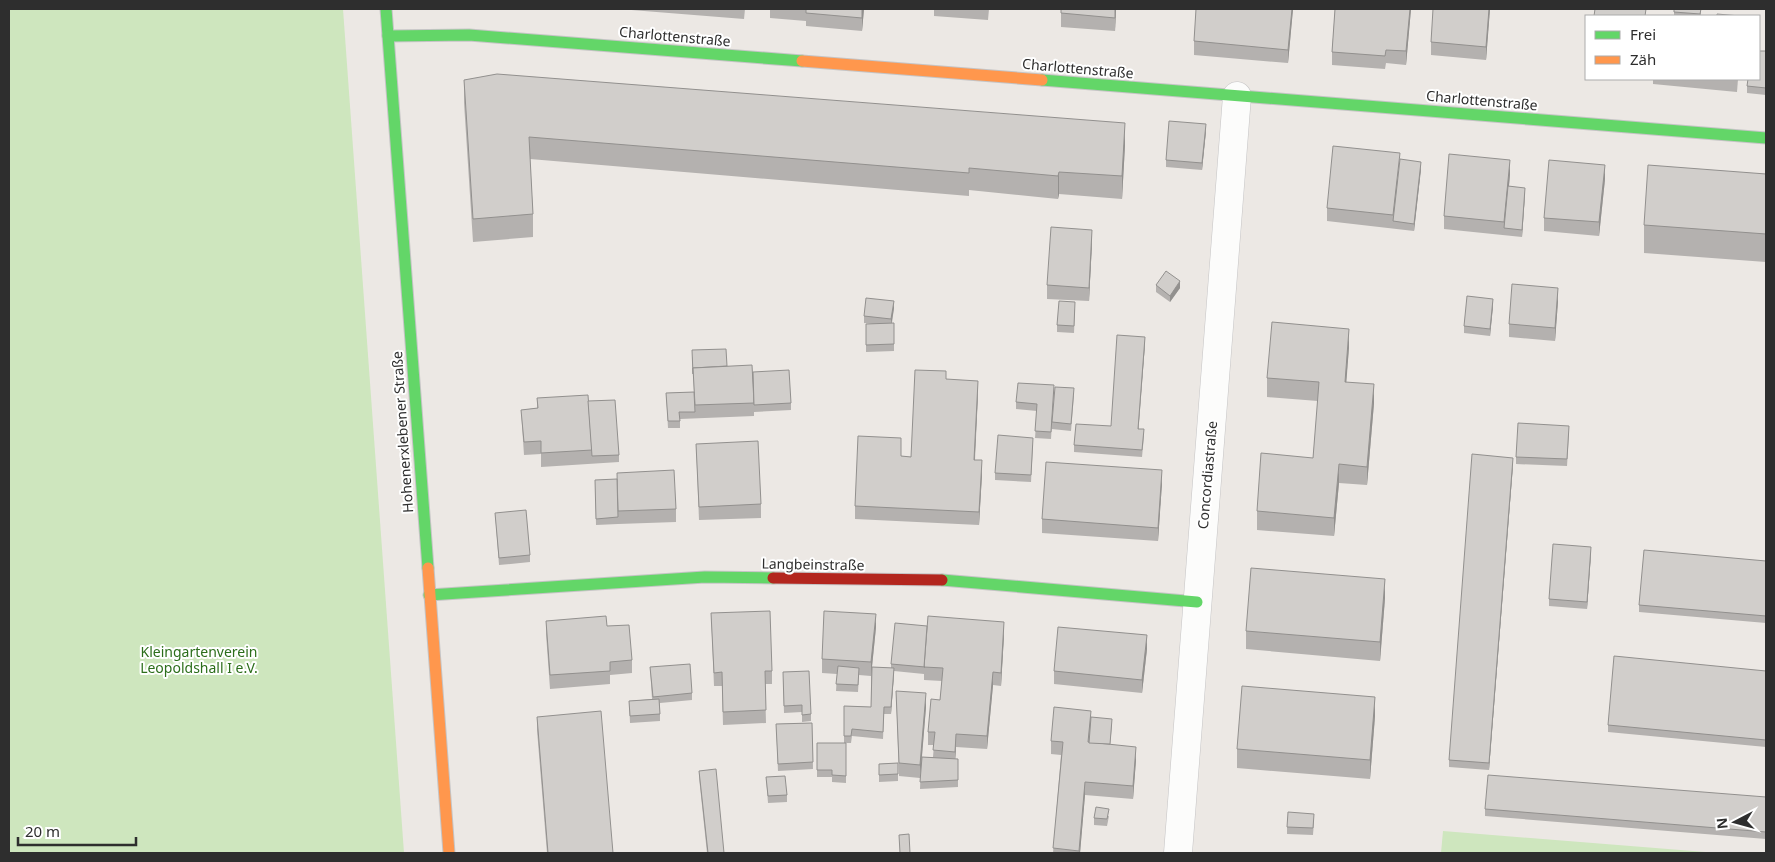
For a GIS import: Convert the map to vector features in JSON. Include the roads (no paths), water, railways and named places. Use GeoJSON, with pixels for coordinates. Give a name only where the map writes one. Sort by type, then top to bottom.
{"type":"FeatureCollection","features":[{"type":"Feature","properties":{"kind":"street","name":"Hohenerxlebener Straße"},"geometry":{"type":"LineString","coordinates":[[386,9],[449,853]]}},
{"type":"Feature","properties":{"kind":"street","name":"Charlottenstraße"},"geometry":{"type":"LineString","coordinates":[[388,36],[470,35],[1766,138]]}},
{"type":"Feature","properties":{"kind":"street","name":"Concordiastraße"},"geometry":{"type":"LineString","coordinates":[[1178,853],[1238,96]]}},
{"type":"Feature","properties":{"kind":"street","name":"Langbeinstraße"},"geometry":{"type":"LineString","coordinates":[[429,594],[705,577],[941,580],[1197,602]]}},
{"type":"Feature","properties":{"kind":"park label","name":"Kleingartenverein Leopoldshall I e.V."},"geometry":{"type":"Point","coordinates":[199,660]}}]}
